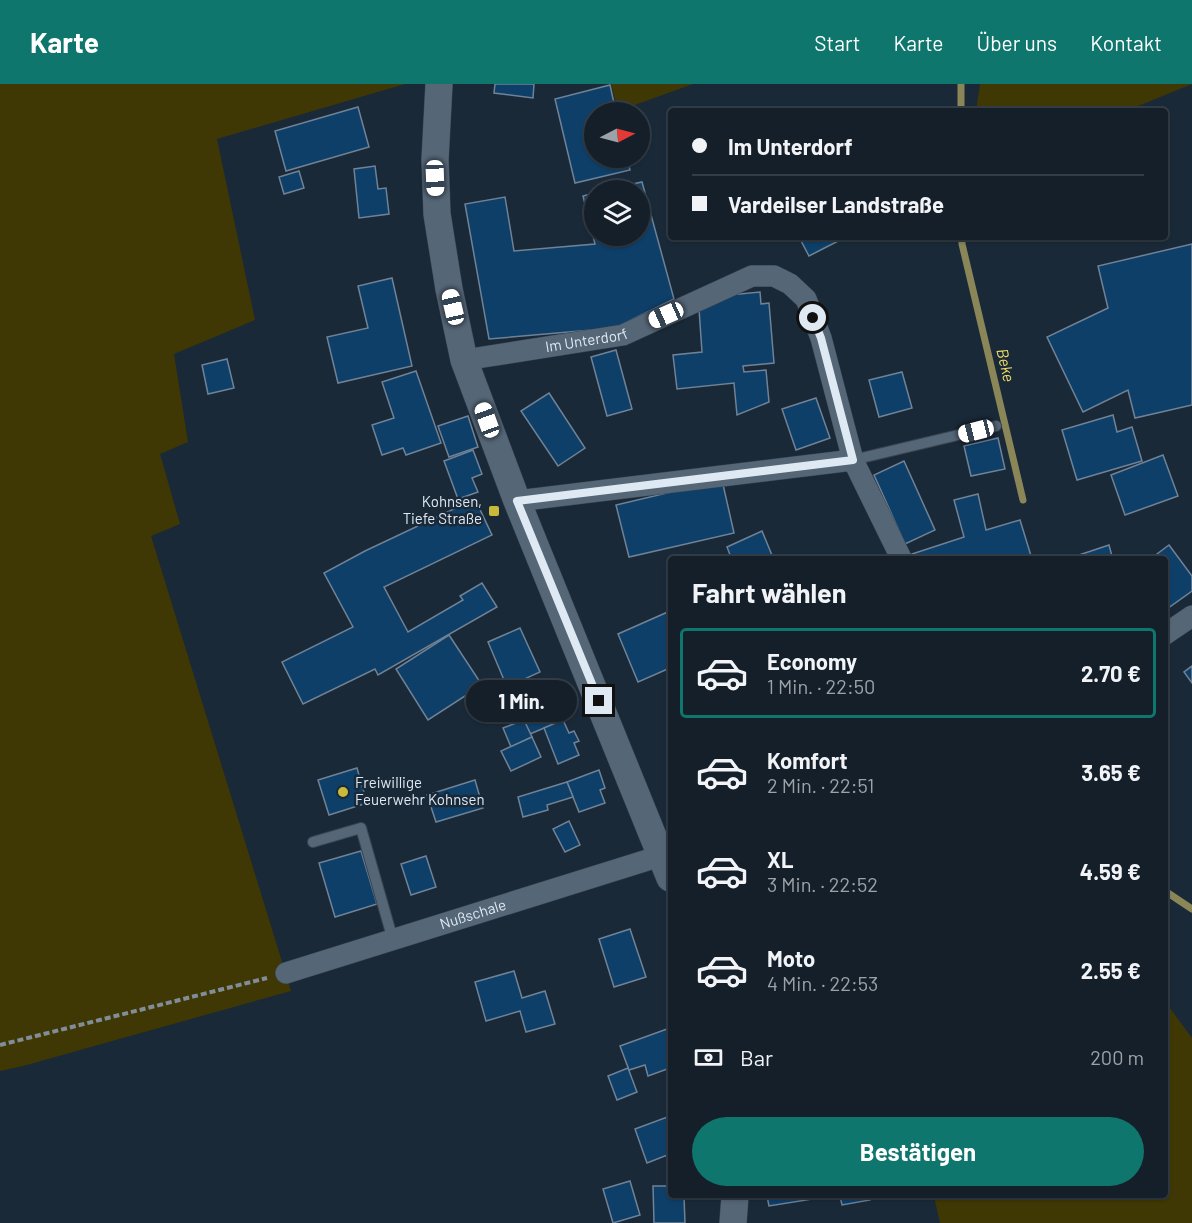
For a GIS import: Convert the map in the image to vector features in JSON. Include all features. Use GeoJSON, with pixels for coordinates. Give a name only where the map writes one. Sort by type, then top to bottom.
{"type":"FeatureCollection","features":[{"type":"Feature","properties":{"kind":"street"},"geometry":{"type":"LineString","coordinates":[[439,84],[435,160],[437,214],[449,289],[464,360],[517,501],[668,862]]}},
{"type":"Feature","properties":{"kind":"street","name":"Im Unterdorf"},"geometry":{"type":"LineString","coordinates":[[464,360],[623,335],[752,276],[774,276],[790,284],[806,299],[821,338],[853,460],[900,556]]}},
{"type":"Feature","properties":{"kind":"street"},"geometry":{"type":"LineString","coordinates":[[517,501],[853,460]]}},
{"type":"Feature","properties":{"kind":"street"},"geometry":{"type":"LineString","coordinates":[[1168,632],[1192,616]]}},
{"type":"Feature","properties":{"kind":"street","name":"Nußschale"},"geometry":{"type":"LineString","coordinates":[[286,973],[393,940],[668,862]]}},
{"type":"Feature","properties":{"kind":"street"},"geometry":{"type":"LineString","coordinates":[[733,1223],[735,1198]]}},
{"type":"Feature","properties":{"kind":"lane"},"geometry":{"type":"LineString","coordinates":[[853,460],[996,426]]}},
{"type":"Feature","properties":{"kind":"lane"},"geometry":{"type":"LineString","coordinates":[[314,842],[361,828],[393,940]]}},
{"type":"Feature","properties":{"kind":"path"},"geometry":{"type":"LineString","coordinates":[[0,1045],[286,973]]}},
{"type":"Feature","properties":{"kind":"shaded area"},"geometry":{"type":"Polygon","coordinates":[[[0,84],[405,84],[217,139],[255,320],[174,354],[188,442],[160,454],[180,524],[151,536],[291,991],[0,1071],[0,84]]]}},
{"type":"Feature","properties":{"kind":"shaded area"},"geometry":{"type":"Polygon","coordinates":[[[611,84],[693,84],[643,102],[616,102],[611,84]]]}},
{"type":"Feature","properties":{"kind":"shaded area"},"geometry":{"type":"Polygon","coordinates":[[[980,84],[1192,84],[1133,108],[976,108],[980,84]]]}},
{"type":"Feature","properties":{"kind":"shaded area"},"geometry":{"type":"Polygon","coordinates":[[[1168,1005],[1192,1038],[1192,1223],[940,1223],[934,1198],[1168,1198],[1168,1005]]]}},
{"type":"Feature","properties":{"kind":"building"},"geometry":{"type":"Polygon","coordinates":[[[495,84],[534,84],[533,98],[494,93],[495,84]]]}},
{"type":"Feature","properties":{"kind":"building"},"geometry":{"type":"Polygon","coordinates":[[[610,85],[614,102],[584,102],[584,168],[630,168],[630,170],[575,183],[555,99],[610,85]]]}},
{"type":"Feature","properties":{"kind":"building"},"geometry":{"type":"Polygon","coordinates":[[[358,107],[369,147],[286,171],[275,131],[358,107]]]}},
{"type":"Feature","properties":{"kind":"building"},"geometry":{"type":"Polygon","coordinates":[[[375,166],[378,189],[386,188],[389,214],[359,218],[354,169],[375,166]]]}},
{"type":"Feature","properties":{"kind":"building"},"geometry":{"type":"Polygon","coordinates":[[[299,171],[304,188],[284,194],[279,177],[299,171]]]}},
{"type":"Feature","properties":{"kind":"building"},"geometry":{"type":"Polygon","coordinates":[[[505,197],[514,251],[584,245],[650,246],[650,211],[674,299],[615,328],[489,339],[465,204],[505,197]]]}},
{"type":"Feature","properties":{"kind":"building"},"geometry":{"type":"Polygon","coordinates":[[[801,240],[840,240],[809,256],[801,240]]]}},
{"type":"Feature","properties":{"kind":"building"},"geometry":{"type":"Polygon","coordinates":[[[1192,244],[1192,405],[1135,418],[1128,390],[1083,412],[1047,337],[1108,308],[1098,266],[1192,244]]]}},
{"type":"Feature","properties":{"kind":"building"},"geometry":{"type":"Polygon","coordinates":[[[392,278],[412,366],[338,383],[327,337],[368,328],[358,286],[392,278]]]}},
{"type":"Feature","properties":{"kind":"building"},"geometry":{"type":"Polygon","coordinates":[[[760,292],[761,304],[769,303],[774,363],[743,366],[744,372],[766,370],[769,402],[737,415],[734,383],[677,389],[673,355],[702,352],[699,309],[729,295],[760,292]]]}},
{"type":"Feature","properties":{"kind":"building"},"geometry":{"type":"Polygon","coordinates":[[[616,350],[632,409],[607,416],[591,357],[616,350]]]}},
{"type":"Feature","properties":{"kind":"building"},"geometry":{"type":"Polygon","coordinates":[[[227,359],[234,388],[208,394],[202,365],[227,359]]]}},
{"type":"Feature","properties":{"kind":"building"},"geometry":{"type":"Polygon","coordinates":[[[416,371],[441,443],[406,455],[403,448],[382,455],[372,425],[394,418],[382,382],[416,371]]]}},
{"type":"Feature","properties":{"kind":"building"},"geometry":{"type":"Polygon","coordinates":[[[902,372],[912,408],[879,417],[869,380],[902,372]]]}},
{"type":"Feature","properties":{"kind":"building"},"geometry":{"type":"Polygon","coordinates":[[[549,393],[585,448],[558,466],[521,411],[549,393]]]}},
{"type":"Feature","properties":{"kind":"building"},"geometry":{"type":"Polygon","coordinates":[[[816,398],[830,438],[796,450],[782,409],[816,398]]]}},
{"type":"Feature","properties":{"kind":"building"},"geometry":{"type":"Polygon","coordinates":[[[1113,415],[1117,432],[1132,427],[1142,461],[1077,480],[1062,430],[1113,415]]]}},
{"type":"Feature","properties":{"kind":"building"},"geometry":{"type":"Polygon","coordinates":[[[468,416],[478,447],[449,457],[438,426],[468,416]]]}},
{"type":"Feature","properties":{"kind":"building"},"geometry":{"type":"Polygon","coordinates":[[[998,438],[1005,469],[971,476],[964,446],[998,438]]]}},
{"type":"Feature","properties":{"kind":"building"},"geometry":{"type":"Polygon","coordinates":[[[473,450],[482,474],[472,478],[478,492],[458,499],[444,461],[473,450]]]}},
{"type":"Feature","properties":{"kind":"building"},"geometry":{"type":"Polygon","coordinates":[[[1163,455],[1178,496],[1125,515],[1111,475],[1163,455]]]}},
{"type":"Feature","properties":{"kind":"building"},"geometry":{"type":"Polygon","coordinates":[[[904,461],[935,530],[905,544],[874,475],[904,461]]]}},
{"type":"Feature","properties":{"kind":"building"},"geometry":{"type":"Polygon","coordinates":[[[722,480],[734,533],[629,557],[616,505],[722,480]]]}},
{"type":"Feature","properties":{"kind":"building"},"geometry":{"type":"Polygon","coordinates":[[[978,494],[986,530],[1020,520],[1031,556],[913,556],[912,554],[964,537],[954,500],[978,494]]]}},
{"type":"Feature","properties":{"kind":"building"},"geometry":{"type":"Polygon","coordinates":[[[475,499],[492,535],[384,587],[408,632],[463,600],[460,596],[482,583],[497,607],[378,675],[375,669],[303,704],[282,662],[353,627],[324,573],[475,499]]]}},
{"type":"Feature","properties":{"kind":"building"},"geometry":{"type":"Polygon","coordinates":[[[762,531],[772,556],[730,556],[727,547],[762,531]]]}},
{"type":"Feature","properties":{"kind":"building"},"geometry":{"type":"Polygon","coordinates":[[[1109,545],[1112,556],[1076,556],[1109,545]]]}},
{"type":"Feature","properties":{"kind":"building"},"geometry":{"type":"Polygon","coordinates":[[[1169,545],[1192,576],[1192,591],[1168,608],[1168,556],[1154,556],[1169,545]]]}},
{"type":"Feature","properties":{"kind":"building"},"geometry":{"type":"Polygon","coordinates":[[[668,612],[668,669],[638,682],[618,634],[668,612]]]}},
{"type":"Feature","properties":{"kind":"building"},"geometry":{"type":"Polygon","coordinates":[[[520,628],[540,672],[507,687],[488,642],[520,628]]]}},
{"type":"Feature","properties":{"kind":"building"},"geometry":{"type":"Polygon","coordinates":[[[449,635],[482,685],[428,720],[396,669],[449,635]]]}},
{"type":"Feature","properties":{"kind":"building"},"geometry":{"type":"Polygon","coordinates":[[[1192,666],[1192,683],[1184,672],[1192,666]]]}},
{"type":"Feature","properties":{"kind":"building"},"geometry":{"type":"Polygon","coordinates":[[[554,697],[563,720],[530,734],[520,712],[554,697]]]}},
{"type":"Feature","properties":{"kind":"building"},"geometry":{"type":"Polygon","coordinates":[[[524,720],[532,737],[511,747],[503,728],[524,720]]]}},
{"type":"Feature","properties":{"kind":"building"},"geometry":{"type":"Polygon","coordinates":[[[563,720],[569,733],[574,731],[579,741],[574,743],[579,755],[558,764],[544,728],[563,720]]]}},
{"type":"Feature","properties":{"kind":"building"},"geometry":{"type":"Polygon","coordinates":[[[532,737],[541,757],[511,771],[501,751],[532,737]]]}},
{"type":"Feature","properties":{"kind":"building","name":"Freiwillige Feuerwehr Kohnsen"},"geometry":{"type":"Polygon","coordinates":[[[357,768],[367,803],[329,815],[318,780],[357,768]]]}},
{"type":"Feature","properties":{"kind":"building"},"geometry":{"type":"Polygon","coordinates":[[[599,770],[605,788],[600,790],[605,803],[579,812],[567,782],[599,770]]]}},
{"type":"Feature","properties":{"kind":"building"},"geometry":{"type":"Polygon","coordinates":[[[475,780],[483,808],[436,822],[427,795],[475,780]]]}},
{"type":"Feature","properties":{"kind":"building"},"geometry":{"type":"Polygon","coordinates":[[[567,782],[573,797],[547,805],[548,810],[523,817],[518,797],[567,782]]]}},
{"type":"Feature","properties":{"kind":"building"},"geometry":{"type":"Polygon","coordinates":[[[569,821],[580,845],[565,852],[553,829],[569,821]]]}},
{"type":"Feature","properties":{"kind":"building"},"geometry":{"type":"Polygon","coordinates":[[[361,851],[377,904],[335,917],[319,863],[361,851]]]}},
{"type":"Feature","properties":{"kind":"building"},"geometry":{"type":"Polygon","coordinates":[[[426,856],[436,887],[411,895],[401,864],[426,856]]]}},
{"type":"Feature","properties":{"kind":"building"},"geometry":{"type":"Polygon","coordinates":[[[630,929],[646,977],[614,987],[599,939],[630,929]]]}},
{"type":"Feature","properties":{"kind":"building"},"geometry":{"type":"Polygon","coordinates":[[[514,971],[522,998],[545,991],[555,1024],[526,1032],[520,1011],[486,1021],[475,982],[514,971]]]}},
{"type":"Feature","properties":{"kind":"building"},"geometry":{"type":"Polygon","coordinates":[[[667,1029],[668,1069],[648,1076],[645,1065],[629,1070],[620,1046],[667,1029]]]}},
{"type":"Feature","properties":{"kind":"building"},"geometry":{"type":"Polygon","coordinates":[[[628,1068],[637,1092],[617,1100],[608,1076],[628,1068]]]}},
{"type":"Feature","properties":{"kind":"building"},"geometry":{"type":"Polygon","coordinates":[[[668,1117],[668,1155],[647,1163],[635,1129],[668,1117]]]}},
{"type":"Feature","properties":{"kind":"building"},"geometry":{"type":"Polygon","coordinates":[[[630,1181],[640,1215],[613,1223],[603,1189],[630,1181]]]}},
{"type":"Feature","properties":{"kind":"building"},"geometry":{"type":"Polygon","coordinates":[[[653,1186],[668,1186],[668,1198],[684,1198],[685,1223],[654,1223],[653,1186]]]}},
{"type":"Feature","properties":{"kind":"building"},"geometry":{"type":"Polygon","coordinates":[[[767,1198],[819,1198],[769,1206],[767,1198]]]}},
{"type":"Feature","properties":{"kind":"building"},"geometry":{"type":"Polygon","coordinates":[[[840,1198],[870,1198],[870,1200],[842,1205],[840,1198]]]}},
{"type":"Feature","properties":{"kind":"waterway","name":"Beke"},"geometry":{"type":"LineString","coordinates":[[961,84],[961,108]]}},
{"type":"Feature","properties":{"kind":"waterway","name":"Beke"},"geometry":{"type":"LineString","coordinates":[[962,240],[1023,500]]}},
{"type":"Feature","properties":{"kind":"waterway","name":"Beke"},"geometry":{"type":"LineString","coordinates":[[1168,893],[1192,909]]}},
{"type":"Feature","properties":{"kind":"place","name":"Kohnsen, Tiefe Straße"},"geometry":{"type":"Point","coordinates":[494,511]}},
{"type":"Feature","properties":{"kind":"place","name":"Freiwillige Feuerwehr Kohnsen"},"geometry":{"type":"Point","coordinates":[343,792]}},
{"type":"Feature","properties":{"kind":"route"},"geometry":{"type":"LineString","coordinates":[[599,701],[517,501],[853,460],[821,338],[813,318]]}}]}
